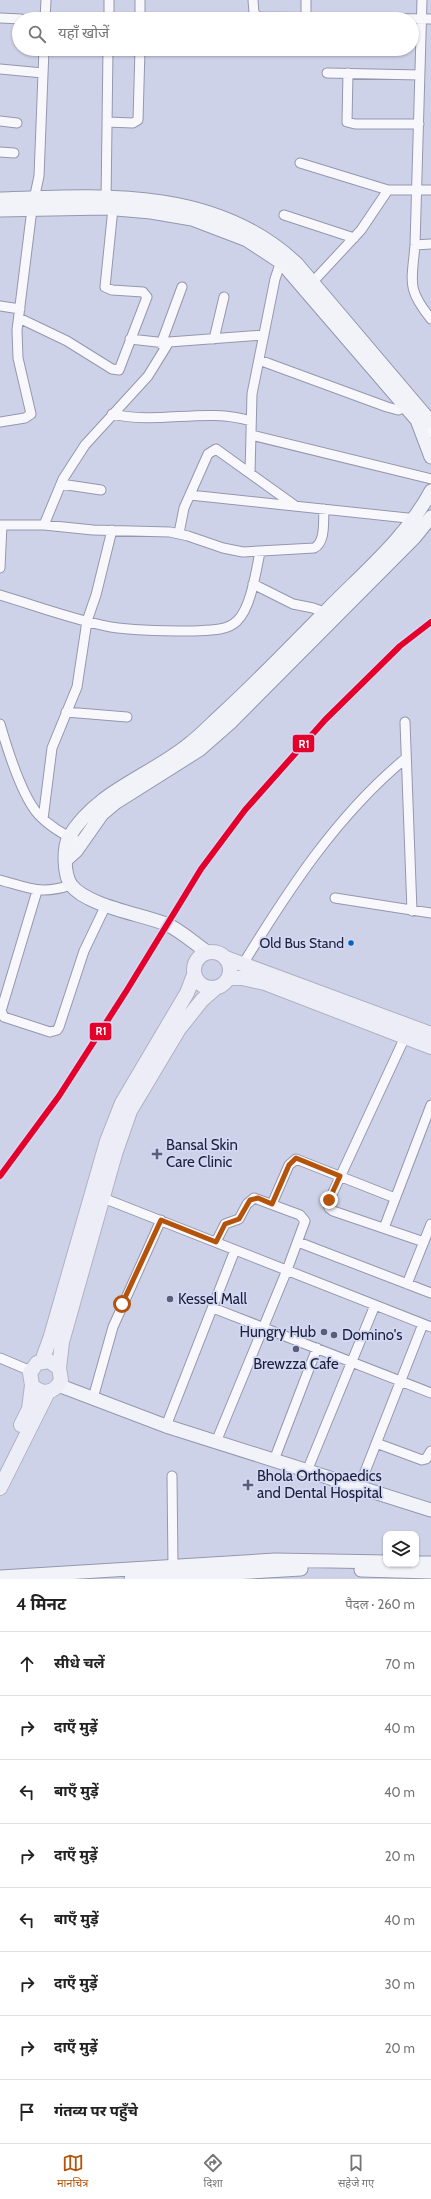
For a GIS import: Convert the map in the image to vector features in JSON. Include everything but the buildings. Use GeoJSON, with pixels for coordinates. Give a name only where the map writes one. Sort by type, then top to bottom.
{"type":"FeatureCollection","features":[{"type":"Feature","properties":{"kind":"main road"},"geometry":{"type":"LineString","coordinates":[[42,1361],[51,1336],[107,1141],[120,1110],[145,1063],[187,993],[194,975],[196,961],[207,952],[214,952],[226,958],[431,1034]]}},
{"type":"Feature","properties":{"kind":"main road"},"geometry":{"type":"LineString","coordinates":[[226,958],[230,965],[228,978]]}},
{"type":"Feature","properties":{"kind":"main road"},"geometry":{"type":"LineString","coordinates":[[194,975],[203,986],[217,987]]}},
{"type":"Feature","properties":{"kind":"main road"},"geometry":{"type":"LineString","coordinates":[[0,1488],[61,1374],[59,1368],[62,1342],[115,1154],[130,1112],[179,1029],[202,1000],[228,978],[242,978],[265,983],[431,1047]]}},
{"type":"Feature","properties":{"kind":"main road"},"geometry":{"type":"LineString","coordinates":[[0,1467],[29,1409],[32,1385],[30,1380],[31,1370],[37,1363],[42,1361],[54,1363],[59,1368]]}},
{"type":"Feature","properties":{"kind":"main road"},"geometry":{"type":"LineString","coordinates":[[32,1385],[42,1392],[53,1389]]}},
{"type":"Feature","properties":{"kind":"street"},"geometry":{"type":"LineString","coordinates":[[45,12],[46,0]]}},
{"type":"Feature","properties":{"kind":"street"},"geometry":{"type":"LineString","coordinates":[[109,0],[109,12]]}},
{"type":"Feature","properties":{"kind":"street"},"geometry":{"type":"LineString","coordinates":[[140,0],[140,12]]}},
{"type":"Feature","properties":{"kind":"street"},"geometry":{"type":"LineString","coordinates":[[253,0],[254,12]]}},
{"type":"Feature","properties":{"kind":"street"},"geometry":{"type":"LineString","coordinates":[[306,0],[306,12]]}},
{"type":"Feature","properties":{"kind":"street"},"geometry":{"type":"LineString","coordinates":[[422,0],[413,291],[416,299],[431,319]]}},
{"type":"Feature","properties":{"kind":"street"},"geometry":{"type":"LineString","coordinates":[[0,18],[12,19]]}},
{"type":"Feature","properties":{"kind":"street"},"geometry":{"type":"LineString","coordinates":[[421,19],[431,19]]}},
{"type":"Feature","properties":{"kind":"street"},"geometry":{"type":"LineString","coordinates":[[0,422],[25,418],[31,414],[16,343],[39,176],[44,56]]}},
{"type":"Feature","properties":{"kind":"street"},"geometry":{"type":"LineString","coordinates":[[0,306],[19,314],[116,370],[120,366],[147,297],[144,292],[112,290],[105,287],[108,205],[108,56]]}},
{"type":"Feature","properties":{"kind":"street"},"geometry":{"type":"LineString","coordinates":[[107,122],[133,123],[138,120],[140,56]]}},
{"type":"Feature","properties":{"kind":"street"},"geometry":{"type":"LineString","coordinates":[[0,69],[43,73]]}},
{"type":"Feature","properties":{"kind":"street"},"geometry":{"type":"LineString","coordinates":[[327,72],[420,75]]}},
{"type":"Feature","properties":{"kind":"street"},"geometry":{"type":"LineString","coordinates":[[348,73],[347,122],[355,124],[419,124]]}},
{"type":"Feature","properties":{"kind":"street"},"geometry":{"type":"LineString","coordinates":[[0,121],[17,123]]}},
{"type":"Feature","properties":{"kind":"street"},"geometry":{"type":"LineString","coordinates":[[0,152],[14,153]]}},
{"type":"Feature","properties":{"kind":"street"},"geometry":{"type":"LineString","coordinates":[[300,163],[388,190],[431,190]]}},
{"type":"Feature","properties":{"kind":"street"},"geometry":{"type":"LineString","coordinates":[[309,286],[354,238],[388,190]]}},
{"type":"Feature","properties":{"kind":"street"},"geometry":{"type":"LineString","coordinates":[[0,199],[34,204],[108,205],[192,219],[247,240],[283,257],[411,405],[431,422]]}},
{"type":"Feature","properties":{"kind":"street"},"geometry":{"type":"LineString","coordinates":[[0,210],[34,204]]}},
{"type":"Feature","properties":{"kind":"street"},"geometry":{"type":"LineString","coordinates":[[284,215],[354,238]]}},
{"type":"Feature","properties":{"kind":"street"},"geometry":{"type":"LineString","coordinates":[[415,245],[431,244]]}},
{"type":"Feature","properties":{"kind":"street"},"geometry":{"type":"LineString","coordinates":[[250,473],[252,394],[264,335],[283,257]]}},
{"type":"Feature","properties":{"kind":"street"},"geometry":{"type":"LineString","coordinates":[[44,525],[61,484],[85,445],[148,376],[165,343],[182,287]]}},
{"type":"Feature","properties":{"kind":"street"},"geometry":{"type":"LineString","coordinates":[[214,339],[224,297]]}},
{"type":"Feature","properties":{"kind":"street"},"geometry":{"type":"LineString","coordinates":[[130,339],[165,343],[264,335]]}},
{"type":"Feature","properties":{"kind":"street"},"geometry":{"type":"LineString","coordinates":[[259,360],[387,407],[398,410],[411,405]]}},
{"type":"Feature","properties":{"kind":"street"},"geometry":{"type":"LineString","coordinates":[[411,405],[417,420],[428,433],[431,457]]}},
{"type":"Feature","properties":{"kind":"street"},"geometry":{"type":"LineString","coordinates":[[112,414],[144,419],[226,416],[251,421]]}},
{"type":"Feature","properties":{"kind":"street"},"geometry":{"type":"LineString","coordinates":[[251,435],[431,479]]}},
{"type":"Feature","properties":{"kind":"street"},"geometry":{"type":"LineString","coordinates":[[179,533],[184,508],[208,454],[216,449],[295,506]]}},
{"type":"Feature","properties":{"kind":"street"},"geometry":{"type":"LineString","coordinates":[[61,484],[101,490]]}},
{"type":"Feature","properties":{"kind":"street"},"geometry":{"type":"LineString","coordinates":[[66,860],[81,843],[102,814],[115,803],[199,750],[231,722],[330,615],[398,538],[425,515],[431,491]]}},
{"type":"Feature","properties":{"kind":"street"},"geometry":{"type":"LineString","coordinates":[[190,495],[324,509],[425,515]]}},
{"type":"Feature","properties":{"kind":"street"},"geometry":{"type":"LineString","coordinates":[[0,568],[1,525],[44,525],[87,530],[179,533],[223,548],[260,552],[314,548],[318,546],[321,540],[324,509]]}},
{"type":"Feature","properties":{"kind":"street"},"geometry":{"type":"LineString","coordinates":[[43,819],[52,748],[78,680],[88,622],[112,530]]}},
{"type":"Feature","properties":{"kind":"street"},"geometry":{"type":"LineString","coordinates":[[0,595],[88,622],[140,630],[211,630],[229,627],[238,621],[245,610],[253,584],[260,552]]}},
{"type":"Feature","properties":{"kind":"street"},"geometry":{"type":"LineString","coordinates":[[253,584],[293,604],[330,615]]}},
{"type":"Feature","properties":{"kind":"street"},"geometry":{"type":"LineString","coordinates":[[207,952],[167,925],[106,905],[84,895],[71,885],[67,874],[66,860],[69,837],[81,821],[110,794],[188,745],[330,615]]}},
{"type":"Feature","properties":{"kind":"street"},"geometry":{"type":"LineString","coordinates":[[66,712],[127,717]]}},
{"type":"Feature","properties":{"kind":"street"},"geometry":{"type":"LineString","coordinates":[[405,722],[412,911]]}},
{"type":"Feature","properties":{"kind":"street"},"geometry":{"type":"LineString","coordinates":[[0,724],[5,743],[28,800],[43,819],[69,837],[81,843]]}},
{"type":"Feature","properties":{"kind":"street"},"geometry":{"type":"LineString","coordinates":[[243,964],[282,900],[336,827],[362,797],[406,758]]}},
{"type":"Feature","properties":{"kind":"street"},"geometry":{"type":"LineString","coordinates":[[0,880],[38,890],[48,891],[71,885]]}},
{"type":"Feature","properties":{"kind":"street"},"geometry":{"type":"LineString","coordinates":[[38,890],[2,1011],[4,1017],[50,1032],[57,1030],[59,1027],[84,951],[106,905]]}},
{"type":"Feature","properties":{"kind":"street"},"geometry":{"type":"LineString","coordinates":[[335,898],[431,913]]}},
{"type":"Feature","properties":{"kind":"street"},"geometry":{"type":"LineString","coordinates":[[405,1037],[329,1200],[329,1208],[384,1228],[427,1238]]}},
{"type":"Feature","properties":{"kind":"street"},"geometry":{"type":"LineString","coordinates":[[384,1228],[431,1105]]}},
{"type":"Feature","properties":{"kind":"street"},"geometry":{"type":"LineString","coordinates":[[272,1204],[289,1165],[296,1158],[395,1198]]}},
{"type":"Feature","properties":{"kind":"street"},"geometry":{"type":"LineString","coordinates":[[103,1198],[427,1325],[400,1381],[359,1487]]}},
{"type":"Feature","properties":{"kind":"street"},"geometry":{"type":"LineString","coordinates":[[216,1242],[225,1224],[239,1219],[250,1200],[258,1198],[303,1217],[304,1226],[298,1242],[216,1442]]}},
{"type":"Feature","properties":{"kind":"street"},"geometry":{"type":"LineString","coordinates":[[93,1398],[113,1327],[161,1220]]}},
{"type":"Feature","properties":{"kind":"street"},"geometry":{"type":"LineString","coordinates":[[407,1284],[427,1238],[431,1224]]}},
{"type":"Feature","properties":{"kind":"street"},"geometry":{"type":"LineString","coordinates":[[298,1242],[431,1293]]}},
{"type":"Feature","properties":{"kind":"street"},"geometry":{"type":"LineString","coordinates":[[166,1426],[235,1250]]}},
{"type":"Feature","properties":{"kind":"street"},"geometry":{"type":"LineString","coordinates":[[307,1470],[375,1305]]}},
{"type":"Feature","properties":{"kind":"street"},"geometry":{"type":"LineString","coordinates":[[213,1308],[431,1393]]}},
{"type":"Feature","properties":{"kind":"street"},"geometry":{"type":"LineString","coordinates":[[274,1460],[317,1348]]}},
{"type":"Feature","properties":{"kind":"street"},"geometry":{"type":"LineString","coordinates":[[0,1358],[31,1370]]}},
{"type":"Feature","properties":{"kind":"street"},"geometry":{"type":"LineString","coordinates":[[53,1389],[93,1398],[166,1426],[431,1510]]}},
{"type":"Feature","properties":{"kind":"street"},"geometry":{"type":"LineString","coordinates":[[376,1443],[422,1460],[426,1459],[431,1451]]}},
{"type":"Feature","properties":{"kind":"street"},"geometry":{"type":"LineString","coordinates":[[172,1476],[173,1566]]}},
{"type":"Feature","properties":{"kind":"street"},"geometry":{"type":"LineString","coordinates":[[131,1579],[383,1562]]}},
{"type":"Feature","properties":{"kind":"street"},"geometry":{"type":"LineString","coordinates":[[419,1562],[431,1563]]}},
{"type":"Feature","properties":{"kind":"street"},"geometry":{"type":"LineString","coordinates":[[0,1577],[173,1566],[256,1570],[290,1569],[363,1575],[431,1572]]}},
{"type":"Feature","properties":{"kind":"transit line","name":"R1"},"geometry":{"type":"LineString","coordinates":[[0,1176],[59,1096],[127,990],[201,869],[245,810],[325,720],[400,646],[431,622]]}},
{"type":"Feature","properties":{"kind":"place","name":"Old Bus Stand"},"geometry":{"type":"Point","coordinates":[351,943]}},
{"type":"Feature","properties":{"kind":"place","name":"Bansal Skin Care Clinic"},"geometry":{"type":"Point","coordinates":[157,1154]}},
{"type":"Feature","properties":{"kind":"place","name":"Kessel Mall"},"geometry":{"type":"Point","coordinates":[170,1299]}},
{"type":"Feature","properties":{"kind":"place","name":"Hungry Hub"},"geometry":{"type":"Point","coordinates":[324,1332]}},
{"type":"Feature","properties":{"kind":"place","name":"Domino's"},"geometry":{"type":"Point","coordinates":[334,1335]}},
{"type":"Feature","properties":{"kind":"place","name":"Brewzza Cafe"},"geometry":{"type":"Point","coordinates":[296,1349]}},
{"type":"Feature","properties":{"kind":"place","name":"Bhola Orthopaedics and Dental Hospital"},"geometry":{"type":"Point","coordinates":[248,1485]}},
{"type":"Feature","properties":{"kind":"route"},"geometry":{"type":"LineString","coordinates":[[122,1304],[161,1220],[216,1242],[225,1224],[239,1219],[250,1200],[258,1198],[272,1204],[289,1165],[292,1160],[296,1158],[340,1176],[329,1200]]}}]}
